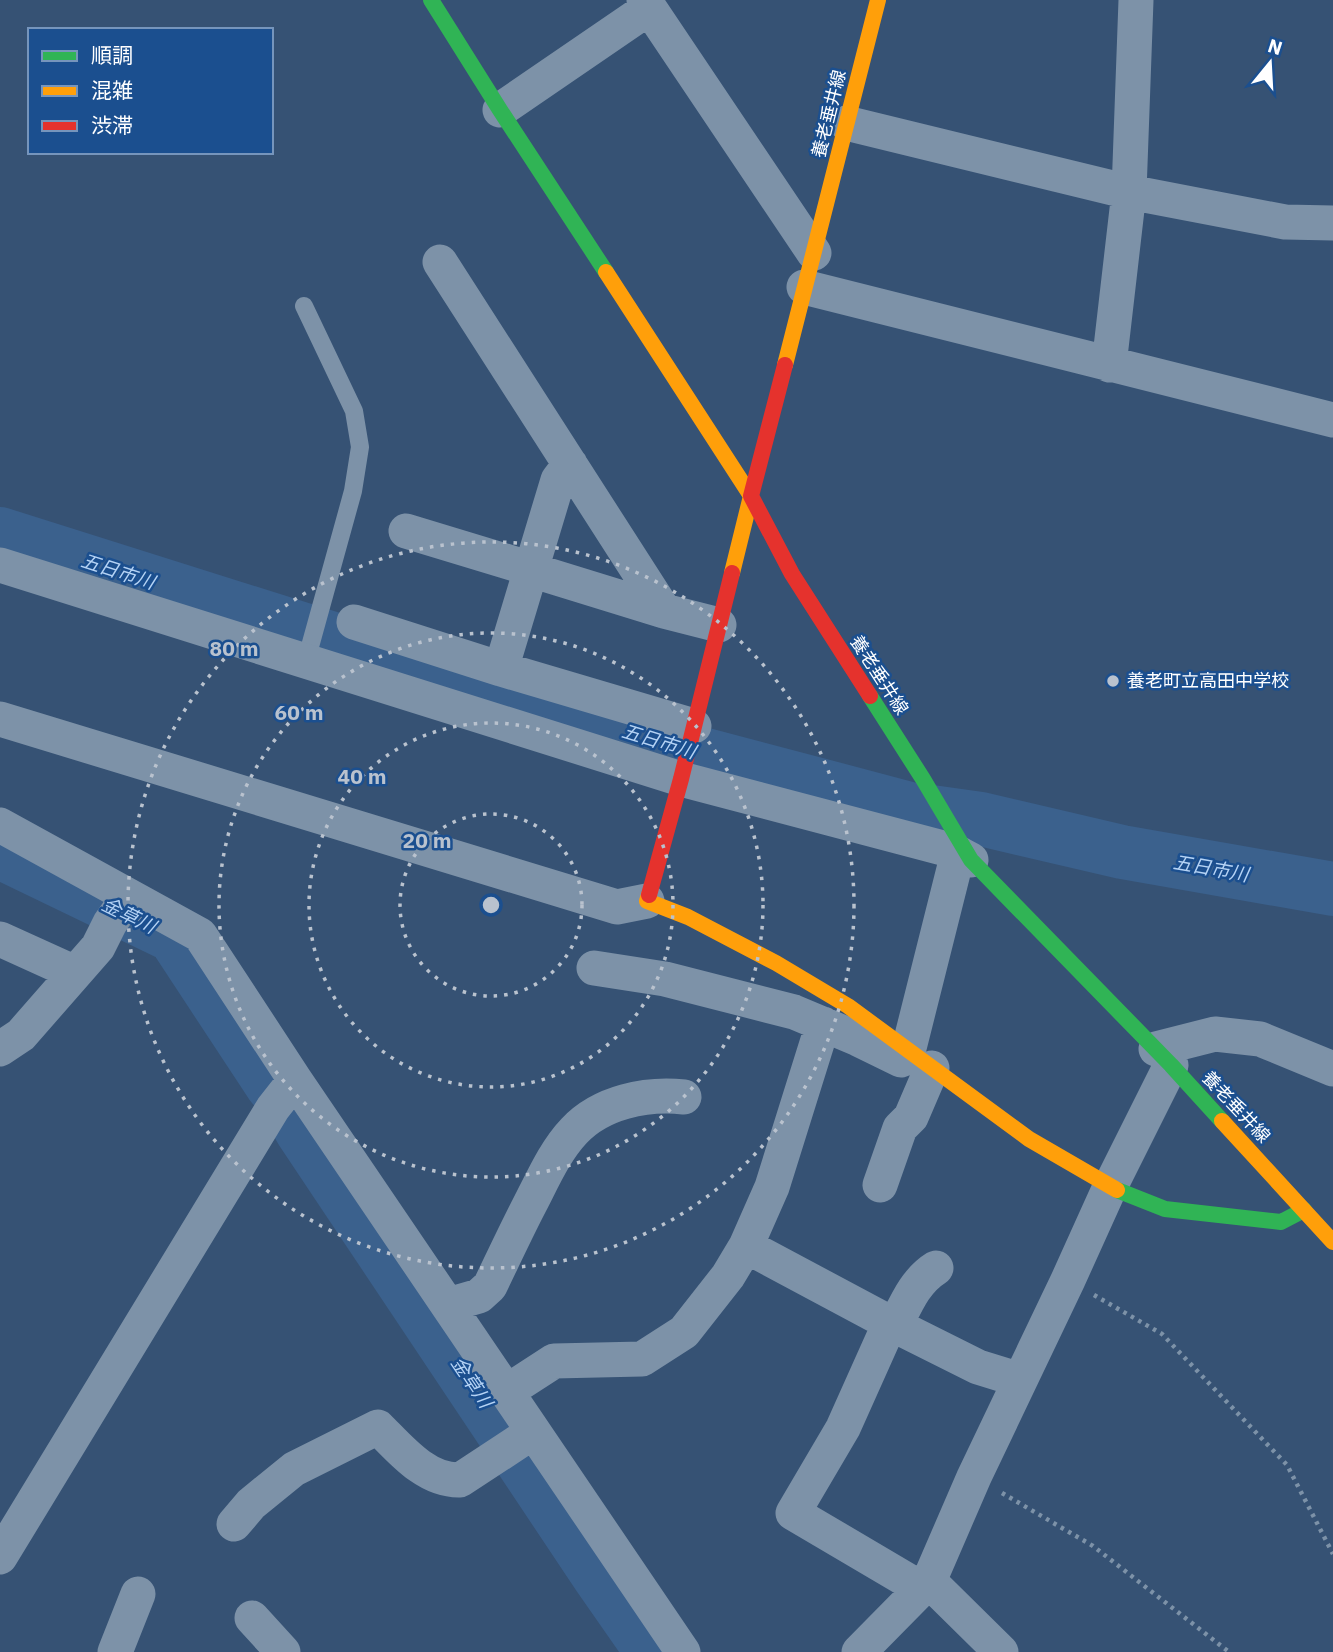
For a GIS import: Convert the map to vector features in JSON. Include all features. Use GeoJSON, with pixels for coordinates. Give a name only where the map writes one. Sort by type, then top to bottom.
{"type":"FeatureCollection","features":[{"type":"Feature","properties":{"kind":"street"},"geometry":{"type":"LineString","coordinates":[[430,0],[751,496],[681,779],[647,901]]}},
{"type":"Feature","properties":{"kind":"street","name":"養老垂井線"},"geometry":{"type":"LineString","coordinates":[[878,0],[751,496],[792,574],[922,779],[961,847],[1163,1057],[1333,1242]]}},
{"type":"Feature","properties":{"kind":"street"},"geometry":{"type":"LineString","coordinates":[[1110,365],[1129,192],[1136,0]]}},
{"type":"Feature","properties":{"kind":"street"},"geometry":{"type":"LineString","coordinates":[[500,110],[646,4],[814,253]]}},
{"type":"Feature","properties":{"kind":"street"},"geometry":{"type":"LineString","coordinates":[[846,123],[1129,192],[1285,222],[1333,223]]}},
{"type":"Feature","properties":{"kind":"street"},"geometry":{"type":"LineString","coordinates":[[440,262],[664,611]]}},
{"type":"Feature","properties":{"kind":"street"},"geometry":{"type":"LineString","coordinates":[[804,287],[1333,420]]}},
{"type":"Feature","properties":{"kind":"street"},"geometry":{"type":"LineString","coordinates":[[501,668],[558,480],[570,464]]}},
{"type":"Feature","properties":{"kind":"street"},"geometry":{"type":"LineString","coordinates":[[406,531],[664,611],[719,625]]}},
{"type":"Feature","properties":{"kind":"street"},"geometry":{"type":"LineString","coordinates":[[3,576],[306,662],[681,779],[941,848],[961,847],[954,869],[911,1117],[900,1128],[880,1185]]}},
{"type":"Feature","properties":{"kind":"street"},"geometry":{"type":"LineString","coordinates":[[354,622],[694,726]]}},
{"type":"Feature","properties":{"kind":"street"},"geometry":{"type":"LineString","coordinates":[[0,719],[617,907],[647,901],[688,917],[848,1006],[1029,1139],[1110,1187],[1164,1209],[1281,1222],[1304,1210]]}},
{"type":"Feature","properties":{"kind":"street"},"geometry":{"type":"LineString","coordinates":[[0,825],[121,908],[200,935],[506,1392],[520,1441],[683,1652]]}},
{"type":"Feature","properties":{"kind":"street"},"geometry":{"type":"LineString","coordinates":[[7,1036],[75,973],[98,947],[121,908]]}},
{"type":"Feature","properties":{"kind":"street"},"geometry":{"type":"LineString","coordinates":[[0,939],[75,973]]}},
{"type":"Feature","properties":{"kind":"street"},"geometry":{"type":"LineString","coordinates":[[594,968],[665,979],[794,1012],[901,1060],[920,1060]]}},
{"type":"Feature","properties":{"kind":"street"},"geometry":{"type":"LineString","coordinates":[[506,1392],[554,1360],[642,1359],[684,1332],[728,1276],[746,1246],[772,1187],[823,1024]]}},
{"type":"Feature","properties":{"kind":"street"},"geometry":{"type":"LineString","coordinates":[[859,1652],[926,1585],[1110,1187],[1163,1057],[1215,1034],[1260,1039],[1333,1069]]}},
{"type":"Feature","properties":{"kind":"street"},"geometry":{"type":"LineString","coordinates":[[2,1551],[273,1108],[295,1080]]}},
{"type":"Feature","properties":{"kind":"street"},"geometry":{"type":"LineString","coordinates":[[447,1305],[479,1296],[490,1286],[532,1199],[556,1156],[575,1130],[599,1112],[619,1103],[666,1095],[684,1097]]}},
{"type":"Feature","properties":{"kind":"street"},"geometry":{"type":"LineString","coordinates":[[746,1246],[978,1367],[1020,1380]]}},
{"type":"Feature","properties":{"kind":"street"},"geometry":{"type":"LineString","coordinates":[[936,1268],[924,1275],[892,1324],[844,1428],[793,1513],[926,1585],[1001,1652]]}},
{"type":"Feature","properties":{"kind":"street"},"geometry":{"type":"LineString","coordinates":[[234,1524],[251,1504],[294,1469],[378,1427],[412,1460],[446,1480],[460,1480],[520,1441]]}},
{"type":"Feature","properties":{"kind":"street"},"geometry":{"type":"LineString","coordinates":[[115,1652],[138,1594]]}},
{"type":"Feature","properties":{"kind":"street"},"geometry":{"type":"LineString","coordinates":[[253,1618],[283,1652]]}},
{"type":"Feature","properties":{"kind":"lane"},"geometry":{"type":"LineString","coordinates":[[304,306],[354,411],[360,447],[353,491],[306,662]]}},
{"type":"Feature","properties":{"kind":"path"},"geometry":{"type":"LineString","coordinates":[[1068,1280],[1162,1334],[1287,1465],[1333,1554]]}},
{"type":"Feature","properties":{"kind":"path"},"geometry":{"type":"LineString","coordinates":[[974,1477],[1093,1546],[1229,1652]]}},
{"type":"Feature","properties":{"kind":"waterway","name":"五日市川"},"geometry":{"type":"LineString","coordinates":[[0,534],[672,746],[910,809],[981,819],[1122,852],[1333,889]]}},
{"type":"Feature","properties":{"kind":"waterway","name":"金草川"},"geometry":{"type":"LineString","coordinates":[[0,852],[174,936],[272,1085]]}},
{"type":"Feature","properties":{"kind":"waterway","name":"金草川"},"geometry":{"type":"LineString","coordinates":[[291,1112],[652,1652]]}},
{"type":"Feature","properties":{"kind":"traffic: fast"},"geometry":{"type":"LineString","coordinates":[[431,0],[606,272]]}},
{"type":"Feature","properties":{"kind":"traffic: fast"},"geometry":{"type":"LineString","coordinates":[[870,696],[971,860],[1222,1121]]}},
{"type":"Feature","properties":{"kind":"traffic: fast"},"geometry":{"type":"LineString","coordinates":[[1117,1190],[1165,1209],[1281,1222],[1304,1210]]}},
{"type":"Feature","properties":{"kind":"traffic: slow"},"geometry":{"type":"LineString","coordinates":[[785,365],[878,0]]}},
{"type":"Feature","properties":{"kind":"traffic: slow"},"geometry":{"type":"LineString","coordinates":[[606,272],[751,496],[732,573]]}},
{"type":"Feature","properties":{"kind":"traffic: slow"},"geometry":{"type":"LineString","coordinates":[[649,895],[647,901],[688,917],[776,963],[848,1006],[1029,1139],[1117,1190]]}},
{"type":"Feature","properties":{"kind":"traffic: slow"},"geometry":{"type":"LineString","coordinates":[[1222,1121],[1333,1242]]}},
{"type":"Feature","properties":{"kind":"traffic: jam"},"geometry":{"type":"LineString","coordinates":[[785,365],[751,496],[792,574],[870,696]]}},
{"type":"Feature","properties":{"kind":"traffic: jam"},"geometry":{"type":"LineString","coordinates":[[649,895],[732,573]]}},
{"type":"Feature","properties":{"kind":"place","name":"養老町立高田中学校"},"geometry":{"type":"Point","coordinates":[1113,681]}}]}
